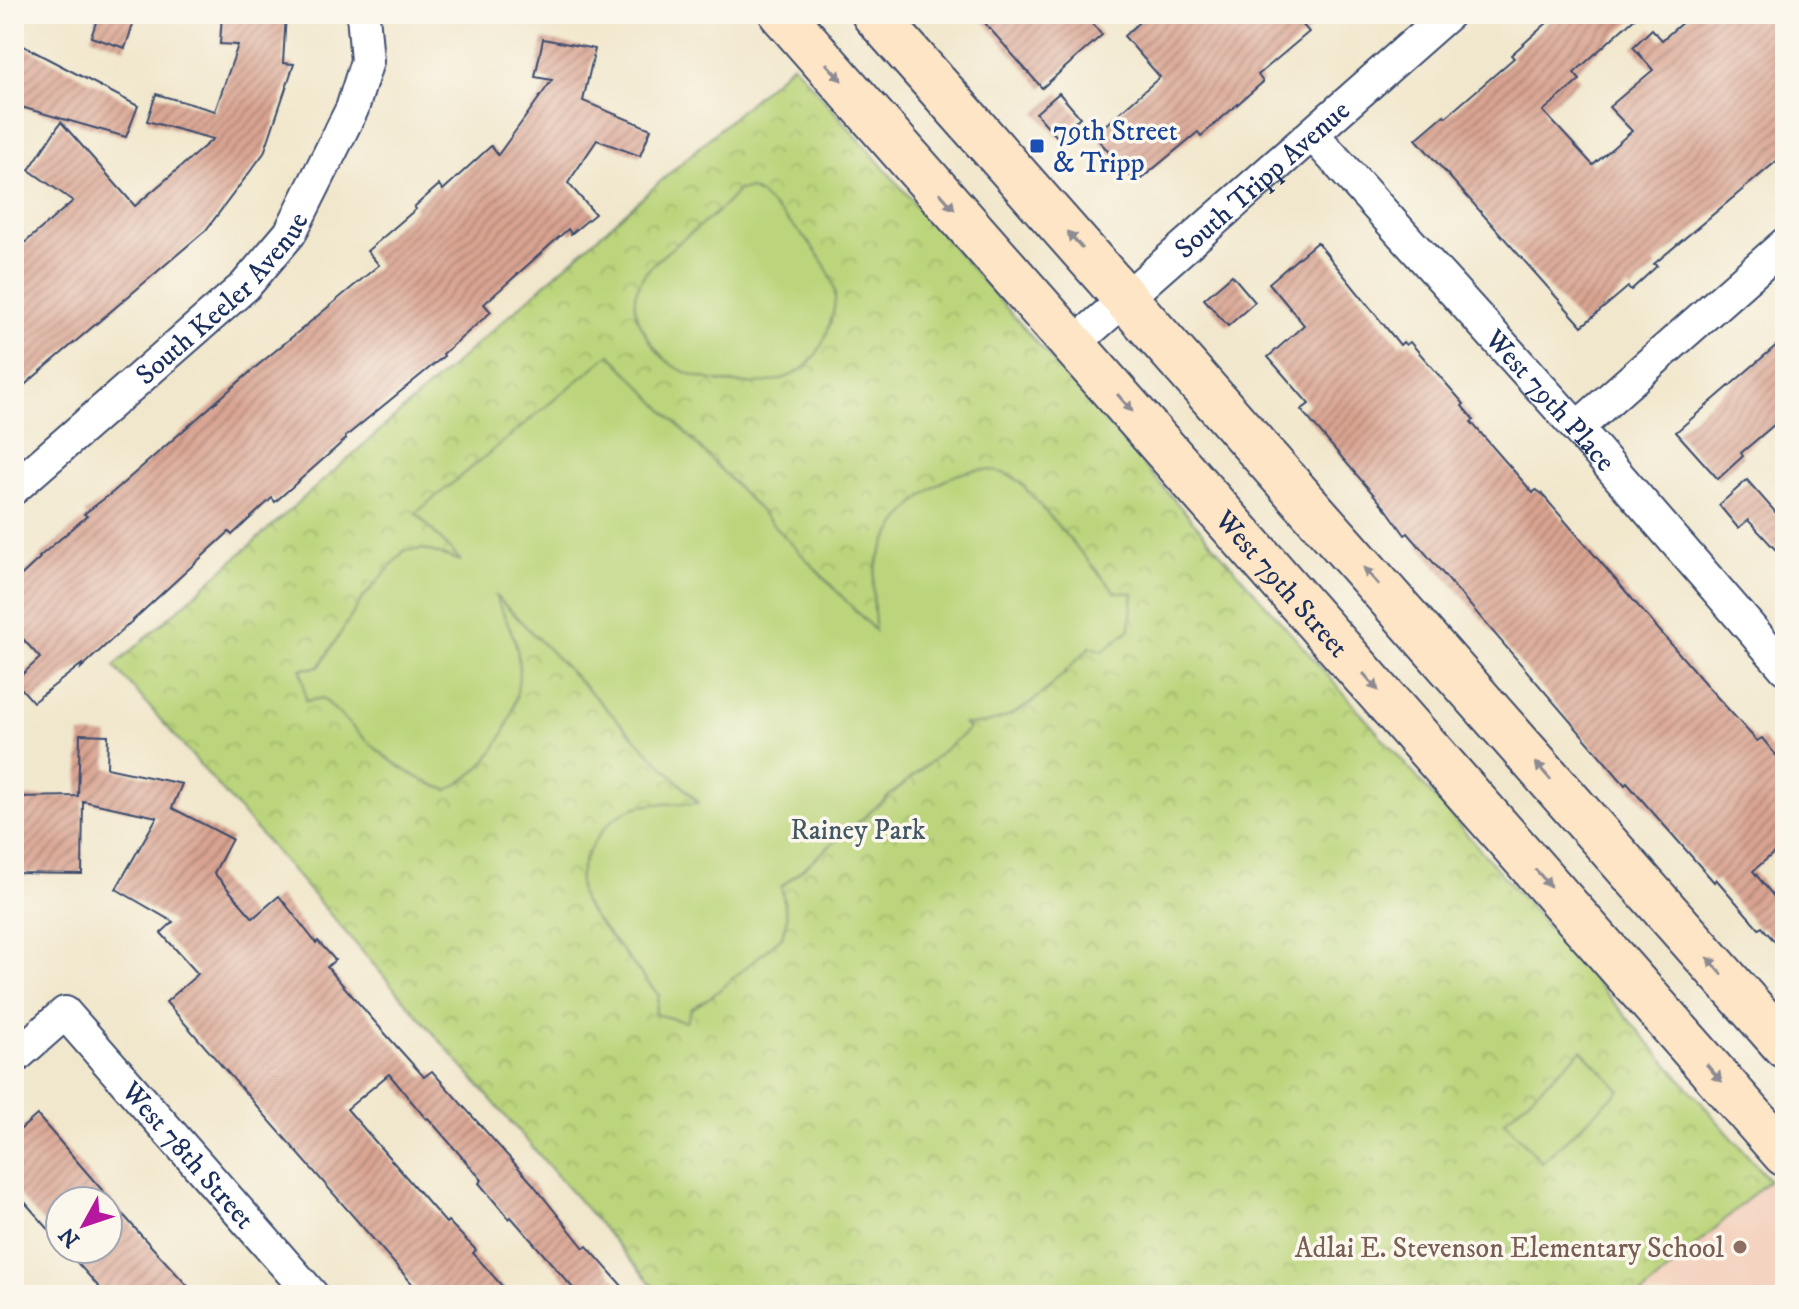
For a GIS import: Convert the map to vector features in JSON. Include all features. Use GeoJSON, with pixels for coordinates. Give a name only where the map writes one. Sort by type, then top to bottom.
{"type":"FeatureCollection","features":[{"type":"Feature","properties":{"kind":"main road","name":"West 79th Street"},"geometry":{"type":"LineString","coordinates":[[782,14],[1785,1154]]}},
{"type":"Feature","properties":{"kind":"main road"},"geometry":{"type":"LineString","coordinates":[[874,14],[1785,1046]]}},
{"type":"Feature","properties":{"kind":"street","name":"South Keeler Avenue"},"geometry":{"type":"LineString","coordinates":[[14,488],[245,286],[290,233],[352,109],[367,61],[363,14]]}},
{"type":"Feature","properties":{"kind":"street","name":"South Tripp Avenue"},"geometry":{"type":"LineString","coordinates":[[1074,344],[1448,14]]}},
{"type":"Feature","properties":{"kind":"street","name":"West 79th Place"},"geometry":{"type":"LineString","coordinates":[[1313,135],[1577,428],[1785,668]]}},
{"type":"Feature","properties":{"kind":"street"},"geometry":{"type":"LineString","coordinates":[[1577,428],[1785,244]]}},
{"type":"Feature","properties":{"kind":"street","name":"West 78th Street"},"geometry":{"type":"LineString","coordinates":[[14,1058],[65,1013],[312,1295]]}},
{"type":"Feature","properties":{"kind":"shaded area","name":"Adlai E. Stevenson Elementary School"},"geometry":{"type":"Polygon","coordinates":[[[1769,1180],[1785,1198],[1785,1295],[1641,1295],[1769,1180]]]}},
{"type":"Feature","properties":{"kind":"green space","name":"Rainey Park"},"geometry":{"type":"Polygon","coordinates":[[[793,64],[1769,1180],[1641,1295],[661,1295],[114,666],[793,64]]]}},
{"type":"Feature","properties":{"kind":"green space"},"geometry":{"type":"Polygon","coordinates":[[[750,189],[760,194],[791,224],[820,257],[833,283],[834,306],[824,339],[806,366],[776,380],[739,384],[720,382],[686,372],[663,357],[640,322],[635,297],[638,286],[655,262],[715,214],[738,190],[750,189]]]}},
{"type":"Feature","properties":{"kind":"green space"},"geometry":{"type":"Polygon","coordinates":[[[610,354],[875,631],[875,573],[885,544],[898,523],[933,488],[954,476],[976,470],[998,472],[1020,482],[1115,592],[1133,593],[1130,629],[1103,651],[1090,647],[1049,688],[1019,711],[1002,719],[964,724],[969,729],[781,887],[787,917],[782,937],[712,996],[691,1009],[686,1022],[655,1014],[659,995],[588,910],[579,887],[585,859],[599,835],[624,812],[653,804],[699,803],[495,595],[517,650],[516,698],[505,730],[488,757],[471,775],[448,790],[396,764],[323,698],[306,701],[301,669],[319,667],[362,599],[404,551],[424,549],[461,561],[416,513],[610,354]]]}},
{"type":"Feature","properties":{"kind":"green space"},"geometry":{"type":"Polygon","coordinates":[[[1582,1050],[1620,1090],[1542,1162],[1504,1121],[1582,1050]]]}},
{"type":"Feature","properties":{"kind":"building"},"geometry":{"type":"Polygon","coordinates":[[[99,14],[119,14],[135,19],[125,48],[91,37],[99,14]]]}},
{"type":"Feature","properties":{"kind":"building"},"geometry":{"type":"Polygon","coordinates":[[[222,14],[286,14],[283,63],[294,64],[264,153],[206,230],[14,394],[14,252],[73,201],[29,170],[61,122],[135,206],[213,139],[147,121],[156,94],[215,111],[238,45],[220,44],[222,14]]]}},
{"type":"Feature","properties":{"kind":"building"},"geometry":{"type":"Polygon","coordinates":[[[977,14],[1084,14],[1102,35],[1042,88],[977,14]]]}},
{"type":"Feature","properties":{"kind":"building"},"geometry":{"type":"Polygon","coordinates":[[[1148,14],[1293,14],[1309,32],[1258,75],[1263,82],[1201,136],[1198,132],[1136,183],[1094,135],[1160,77],[1124,36],[1148,14]]]}},
{"type":"Feature","properties":{"kind":"building"},"geometry":{"type":"Polygon","coordinates":[[[1557,14],[1639,14],[1574,73],[1580,80],[1543,111],[1593,165],[1632,131],[1609,107],[1653,70],[1633,47],[1652,29],[1662,40],[1692,14],[1785,14],[1785,154],[1654,264],[1657,266],[1631,290],[1628,287],[1582,326],[1416,139],[1514,58],[1511,55],[1557,14]]]}},
{"type":"Feature","properties":{"kind":"building"},"geometry":{"type":"Polygon","coordinates":[[[543,39],[595,49],[583,101],[651,129],[640,156],[597,140],[568,183],[595,214],[571,234],[568,229],[484,304],[491,312],[444,356],[345,437],[275,502],[272,498],[232,535],[229,532],[81,668],[82,664],[33,702],[15,681],[40,658],[14,629],[14,582],[87,516],[84,514],[379,265],[367,251],[416,209],[414,207],[439,185],[443,190],[491,146],[498,155],[552,80],[535,77],[543,39]]]}},
{"type":"Feature","properties":{"kind":"building"},"geometry":{"type":"Polygon","coordinates":[[[14,41],[138,106],[126,137],[14,105],[14,41]]]}},
{"type":"Feature","properties":{"kind":"building"},"geometry":{"type":"Polygon","coordinates":[[[1059,93],[1080,117],[1058,138],[1036,113],[1059,93]]]}},
{"type":"Feature","properties":{"kind":"building"},"geometry":{"type":"Polygon","coordinates":[[[1317,242],[1400,345],[1410,342],[1464,404],[1462,406],[1474,420],[1471,422],[1533,493],[1536,490],[1541,493],[1708,687],[1757,741],[1762,738],[1785,766],[1785,843],[1753,871],[1785,910],[1785,953],[1762,927],[1759,929],[1716,879],[1714,882],[1627,783],[1625,785],[1408,533],[1405,535],[1301,410],[1309,404],[1268,357],[1304,325],[1269,283],[1317,242]]]}},
{"type":"Feature","properties":{"kind":"building"},"geometry":{"type":"Polygon","coordinates":[[[1232,275],[1255,302],[1228,326],[1204,299],[1232,275]]]}},
{"type":"Feature","properties":{"kind":"building"},"geometry":{"type":"Polygon","coordinates":[[[1785,338],[1785,407],[1778,413],[1782,418],[1741,453],[1743,456],[1718,479],[1676,432],[1785,338]]]}},
{"type":"Feature","properties":{"kind":"building"},"geometry":{"type":"Polygon","coordinates":[[[1747,480],[1785,523],[1785,560],[1748,520],[1738,528],[1719,505],[1747,480]]]}},
{"type":"Feature","properties":{"kind":"building"},"geometry":{"type":"Polygon","coordinates":[[[80,734],[108,735],[107,768],[182,784],[172,808],[232,839],[214,873],[253,918],[279,896],[316,943],[318,941],[335,960],[327,967],[382,1030],[424,1077],[432,1071],[532,1183],[584,1248],[587,1246],[630,1295],[579,1295],[511,1217],[509,1219],[479,1183],[482,1180],[389,1074],[347,1109],[446,1223],[448,1221],[476,1250],[473,1253],[510,1295],[422,1295],[166,1002],[198,974],[161,933],[173,922],[116,889],[157,817],[83,801],[82,874],[14,873],[14,797],[78,796],[80,734]]]}},
{"type":"Feature","properties":{"kind":"building"},"geometry":{"type":"Polygon","coordinates":[[[37,1115],[98,1185],[44,1185],[44,1224],[14,1190],[14,1135],[37,1115]]]}},
{"type":"Feature","properties":{"kind":"building"},"geometry":{"type":"Polygon","coordinates":[[[124,1216],[196,1295],[106,1295],[79,1265],[124,1265],[124,1216]]]}},
{"type":"Feature","properties":{"kind":"place","name":"79th Street & Tripp"},"geometry":{"type":"Point","coordinates":[1037,146]}},
{"type":"Feature","properties":{"kind":"place","name":"Adlai E. Stevenson Elementary School"},"geometry":{"type":"Point","coordinates":[1740,1247]}}]}
